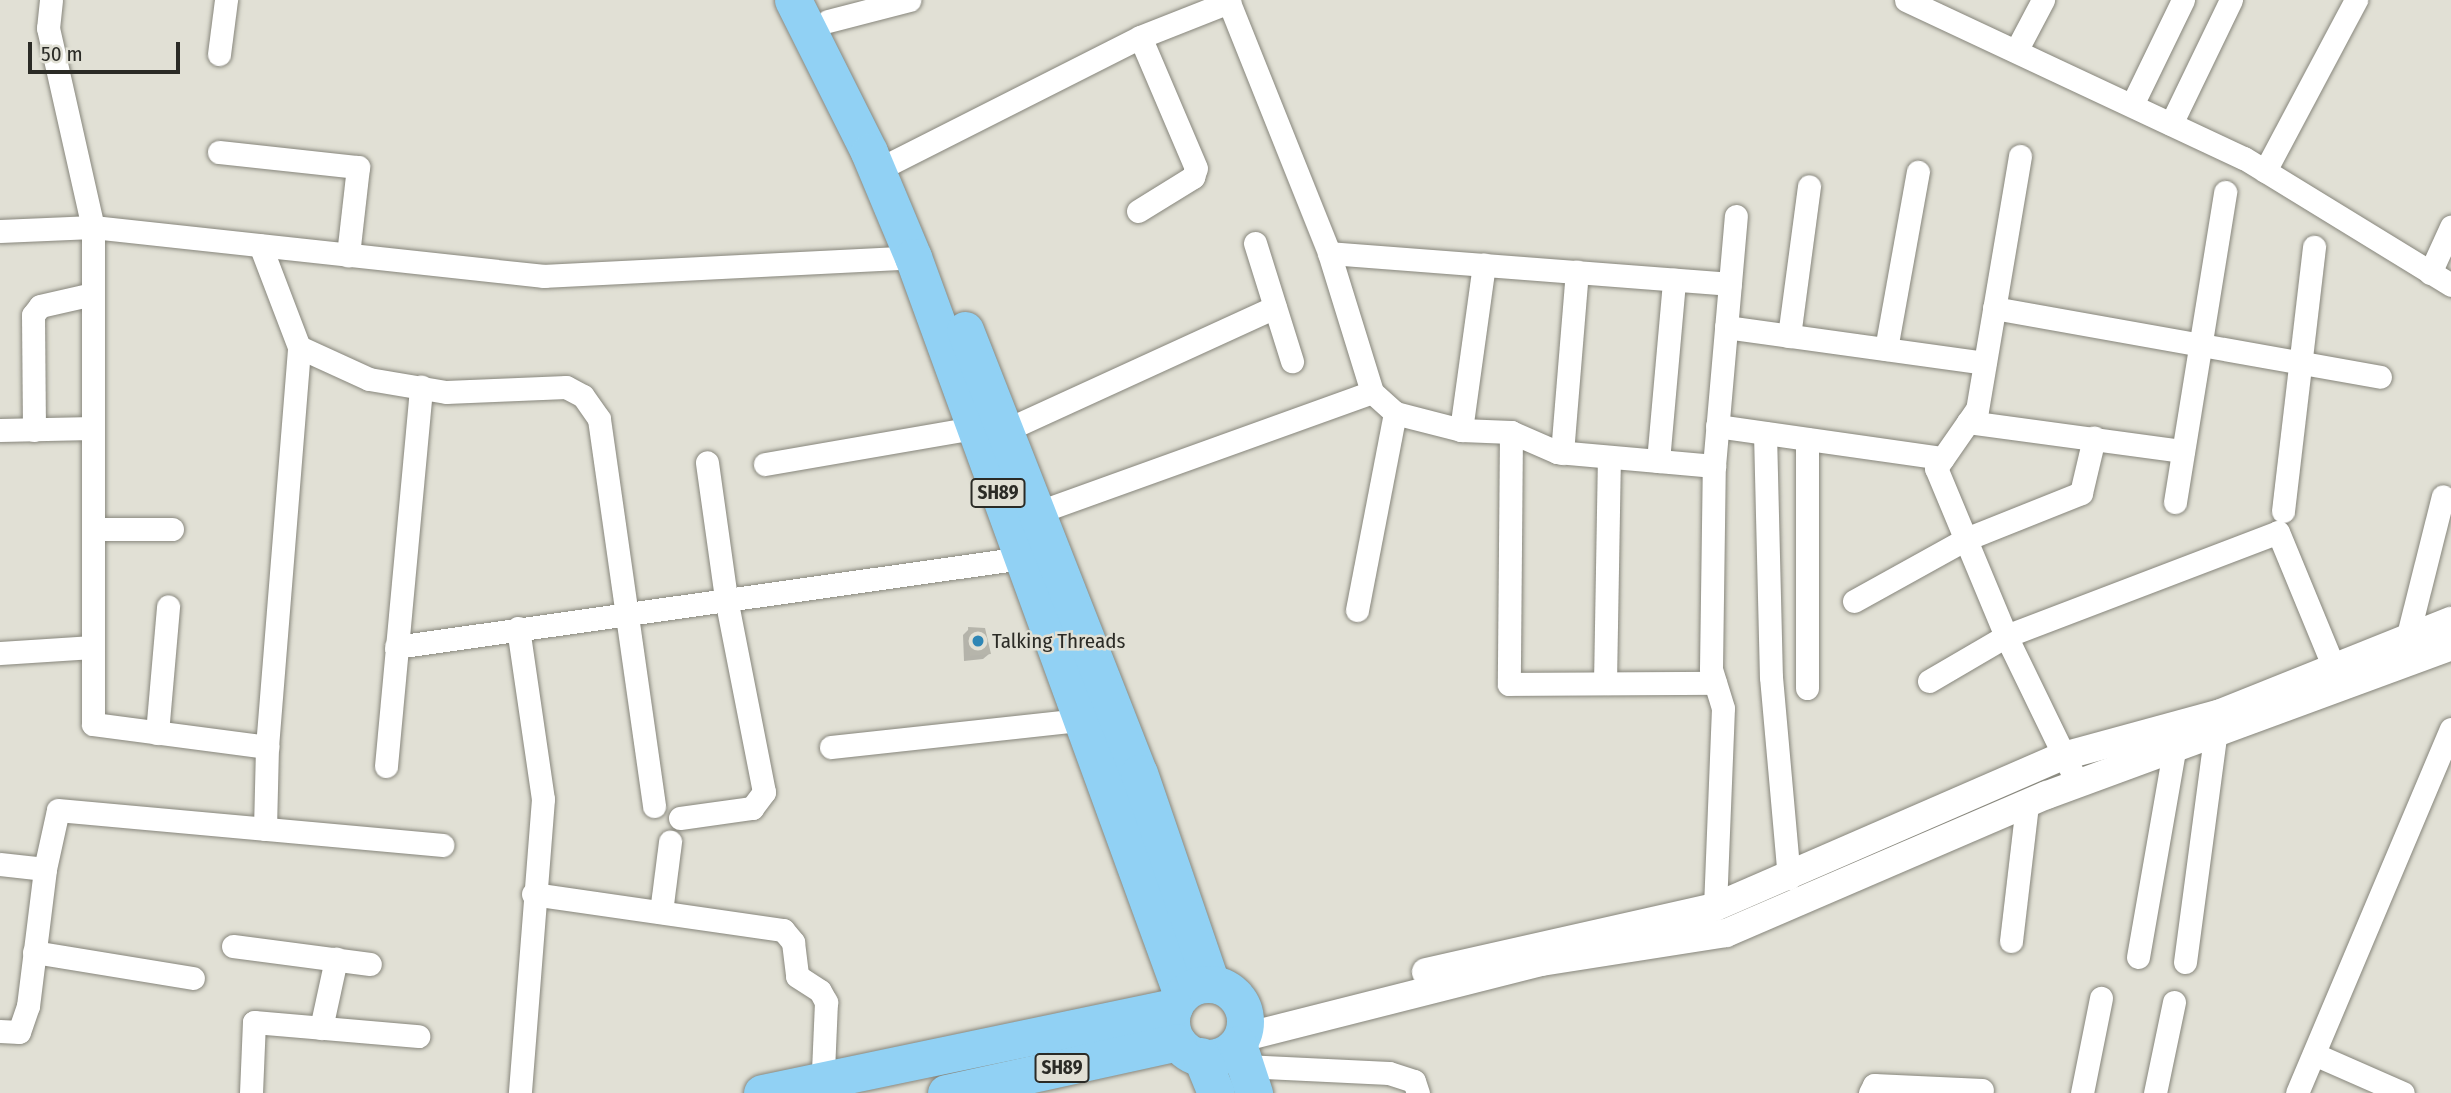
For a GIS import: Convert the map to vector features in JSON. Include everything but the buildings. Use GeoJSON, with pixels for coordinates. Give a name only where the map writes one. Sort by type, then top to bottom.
{"type":"FeatureCollection","features":[{"type":"Feature","properties":{"kind":"main road","name":"SH89"},"geometry":{"type":"LineString","coordinates":[[793,0],[869,152],[989,429],[1036,513],[1139,773],[1189,1017]]}},
{"type":"Feature","properties":{"kind":"main road","name":"SH89"},"geometry":{"type":"LineString","coordinates":[[823,10],[931,244],[989,429],[1022,558],[1189,1017]]}},
{"type":"Feature","properties":{"kind":"main road"},"geometry":{"type":"LineString","coordinates":[[1231,991],[1244,1052],[1215,1058],[1189,1017],[1231,991]]}},
{"type":"Feature","properties":{"kind":"main road","name":"SH89"},"geometry":{"type":"LineString","coordinates":[[762,1093],[823,1085],[1189,1017]]}},
{"type":"Feature","properties":{"kind":"main road","name":"SH89"},"geometry":{"type":"LineString","coordinates":[[946,1093],[1189,1017]]}},
{"type":"Feature","properties":{"kind":"main road"},"geometry":{"type":"LineString","coordinates":[[1189,1017],[1216,1093]]}},
{"type":"Feature","properties":{"kind":"street"},"geometry":{"type":"LineString","coordinates":[[51,0],[48,27],[93,227],[93,724],[267,747]]}},
{"type":"Feature","properties":{"kind":"street"},"geometry":{"type":"LineString","coordinates":[[219,54],[226,0]]}},
{"type":"Feature","properties":{"kind":"street"},"geometry":{"type":"LineString","coordinates":[[823,10],[909,0]]}},
{"type":"Feature","properties":{"kind":"street"},"geometry":{"type":"LineString","coordinates":[[1906,0],[1932,5],[2017,51],[2265,171],[2451,285]]}},
{"type":"Feature","properties":{"kind":"street"},"geometry":{"type":"LineString","coordinates":[[2017,51],[2043,0]]}},
{"type":"Feature","properties":{"kind":"street"},"geometry":{"type":"LineString","coordinates":[[2132,105],[2183,0]]}},
{"type":"Feature","properties":{"kind":"street"},"geometry":{"type":"LineString","coordinates":[[2171,124],[2231,0]]}},
{"type":"Feature","properties":{"kind":"street"},"geometry":{"type":"LineString","coordinates":[[2265,171],[2356,0]]}},
{"type":"Feature","properties":{"kind":"street"},"geometry":{"type":"LineString","coordinates":[[893,162],[1140,37],[1228,1],[1329,253],[1372,392],[1395,413],[1461,430],[1511,432],[1563,453],[1714,466]]}},
{"type":"Feature","properties":{"kind":"street"},"geometry":{"type":"LineString","coordinates":[[1138,211],[1193,177],[1196,168],[1140,37]]}},
{"type":"Feature","properties":{"kind":"street"},"geometry":{"type":"LineString","coordinates":[[219,152],[358,167],[348,255]]}},
{"type":"Feature","properties":{"kind":"street"},"geometry":{"type":"LineString","coordinates":[[2020,156],[1977,410],[1936,468],[2006,636],[2078,784]]}},
{"type":"Feature","properties":{"kind":"street"},"geometry":{"type":"LineString","coordinates":[[1886,349],[1918,172]]}},
{"type":"Feature","properties":{"kind":"street"},"geometry":{"type":"LineString","coordinates":[[1789,336],[1809,186]]}},
{"type":"Feature","properties":{"kind":"street"},"geometry":{"type":"LineString","coordinates":[[2175,502],[2225,192]]}},
{"type":"Feature","properties":{"kind":"street"},"geometry":{"type":"LineString","coordinates":[[1715,907],[1723,708],[1711,669],[1714,466],[1736,216]]}},
{"type":"Feature","properties":{"kind":"street"},"geometry":{"type":"LineString","coordinates":[[0,231],[93,227],[544,276],[913,257]]}},
{"type":"Feature","properties":{"kind":"street"},"geometry":{"type":"LineString","coordinates":[[2430,273],[2451,227]]}},
{"type":"Feature","properties":{"kind":"street"},"geometry":{"type":"LineString","coordinates":[[1255,243],[1292,361]]}},
{"type":"Feature","properties":{"kind":"street"},"geometry":{"type":"LineString","coordinates":[[260,245],[299,347],[267,747],[265,829]]}},
{"type":"Feature","properties":{"kind":"street"},"geometry":{"type":"LineString","coordinates":[[2283,511],[2314,247]]}},
{"type":"Feature","properties":{"kind":"street"},"geometry":{"type":"LineString","coordinates":[[1329,253],[1730,284]]}},
{"type":"Feature","properties":{"kind":"street"},"geometry":{"type":"LineString","coordinates":[[1461,430],[1484,265]]}},
{"type":"Feature","properties":{"kind":"street"},"geometry":{"type":"LineString","coordinates":[[1563,453],[1577,272]]}},
{"type":"Feature","properties":{"kind":"street"},"geometry":{"type":"LineString","coordinates":[[1658,461],[1674,280]]}},
{"type":"Feature","properties":{"kind":"street"},"geometry":{"type":"LineString","coordinates":[[34,430],[33,315],[40,306],[93,294]]}},
{"type":"Feature","properties":{"kind":"street"},"geometry":{"type":"LineString","coordinates":[[765,464],[989,429],[1275,307]]}},
{"type":"Feature","properties":{"kind":"street"},"geometry":{"type":"LineString","coordinates":[[1994,308],[2380,377]]}},
{"type":"Feature","properties":{"kind":"street"},"geometry":{"type":"LineString","coordinates":[[1726,327],[1985,363]]}},
{"type":"Feature","properties":{"kind":"street"},"geometry":{"type":"LineString","coordinates":[[299,347],[369,379],[446,392],[566,387],[583,396],[599,419],[630,611],[654,806]]}},
{"type":"Feature","properties":{"kind":"street"},"geometry":{"type":"LineString","coordinates":[[386,766],[421,387]]}},
{"type":"Feature","properties":{"kind":"street"},"geometry":{"type":"LineString","coordinates":[[1036,513],[1372,392]]}},
{"type":"Feature","properties":{"kind":"street"},"geometry":{"type":"LineString","coordinates":[[1357,610],[1395,413]]}},
{"type":"Feature","properties":{"kind":"street"},"geometry":{"type":"LineString","coordinates":[[1968,422],[2183,451]]}},
{"type":"Feature","properties":{"kind":"street"},"geometry":{"type":"LineString","coordinates":[[1717,426],[1943,458]]}},
{"type":"Feature","properties":{"kind":"street"},"geometry":{"type":"LineString","coordinates":[[0,430],[93,429]]}},
{"type":"Feature","properties":{"kind":"street"},"geometry":{"type":"LineString","coordinates":[[1511,432],[1509,684],[1715,683]]}},
{"type":"Feature","properties":{"kind":"street"},"geometry":{"type":"LineString","coordinates":[[1765,433],[1771,677],[1789,878]]}},
{"type":"Feature","properties":{"kind":"street"},"geometry":{"type":"LineString","coordinates":[[1854,601],[1966,539],[2081,493],[2095,438]]}},
{"type":"Feature","properties":{"kind":"street"},"geometry":{"type":"LineString","coordinates":[[1807,439],[1807,688]]}},
{"type":"Feature","properties":{"kind":"street"},"geometry":{"type":"LineString","coordinates":[[1605,683],[1609,457]]}},
{"type":"Feature","properties":{"kind":"street"},"geometry":{"type":"LineString","coordinates":[[680,818],[752,808],[764,792],[726,598],[707,462]]}},
{"type":"Feature","properties":{"kind":"street"},"geometry":{"type":"LineString","coordinates":[[2407,639],[2443,496]]}},
{"type":"Feature","properties":{"kind":"street"},"geometry":{"type":"LineString","coordinates":[[93,529],[172,529]]}},
{"type":"Feature","properties":{"kind":"street"},"geometry":{"type":"LineString","coordinates":[[1929,681],[2006,636],[2278,532],[2334,668]]}},
{"type":"Feature","properties":{"kind":"street"},"geometry":{"type":"LineString","coordinates":[[396,647],[630,611],[1022,558]]}},
{"type":"Feature","properties":{"kind":"street"},"geometry":{"type":"LineString","coordinates":[[157,733],[168,606]]}},
{"type":"Feature","properties":{"kind":"street"},"geometry":{"type":"LineString","coordinates":[[1244,1052],[1489,955],[1715,907],[1789,878],[2063,756],[2218,714],[2451,621]]}},
{"type":"Feature","properties":{"kind":"street"},"geometry":{"type":"LineString","coordinates":[[518,628],[543,799],[533,894],[520,1093]]}},
{"type":"Feature","properties":{"kind":"street"},"geometry":{"type":"LineString","coordinates":[[1244,1052],[1541,962],[1726,933],[2027,804],[2451,646]]}},
{"type":"Feature","properties":{"kind":"street"},"geometry":{"type":"LineString","coordinates":[[0,653],[93,647]]}},
{"type":"Feature","properties":{"kind":"street"},"geometry":{"type":"LineString","coordinates":[[831,747],[1081,720]]}},
{"type":"Feature","properties":{"kind":"street"},"geometry":{"type":"LineString","coordinates":[[2297,1093],[2451,729]]}},
{"type":"Feature","properties":{"kind":"street"},"geometry":{"type":"LineString","coordinates":[[2185,961],[2215,736]]}},
{"type":"Feature","properties":{"kind":"street"},"geometry":{"type":"LineString","coordinates":[[2138,957],[2174,750]]}},
{"type":"Feature","properties":{"kind":"street"},"geometry":{"type":"LineString","coordinates":[[2011,941],[2027,804]]}},
{"type":"Feature","properties":{"kind":"street"},"geometry":{"type":"LineString","coordinates":[[0,1031],[19,1032],[28,1006],[45,869],[58,810],[442,845]]}},
{"type":"Feature","properties":{"kind":"street"},"geometry":{"type":"LineString","coordinates":[[661,912],[670,842]]}},
{"type":"Feature","properties":{"kind":"street"},"geometry":{"type":"LineString","coordinates":[[0,864],[45,869]]}},
{"type":"Feature","properties":{"kind":"street"},"geometry":{"type":"LineString","coordinates":[[533,894],[769,926],[791,937],[797,976],[820,991],[826,1002],[823,1085]]}},
{"type":"Feature","properties":{"kind":"street"},"geometry":{"type":"LineString","coordinates":[[233,946],[370,964]]}},
{"type":"Feature","properties":{"kind":"street"},"geometry":{"type":"LineString","coordinates":[[34,953],[193,978]]}},
{"type":"Feature","properties":{"kind":"street"},"geometry":{"type":"LineString","coordinates":[[321,1028],[336,959]]}},
{"type":"Feature","properties":{"kind":"street"},"geometry":{"type":"LineString","coordinates":[[2082,1093],[2102,998]]}},
{"type":"Feature","properties":{"kind":"street"},"geometry":{"type":"LineString","coordinates":[[2155,1093],[2174,1002]]}},
{"type":"Feature","properties":{"kind":"street"},"geometry":{"type":"LineString","coordinates":[[251,1093],[254,1022],[418,1036]]}},
{"type":"Feature","properties":{"kind":"street"},"geometry":{"type":"LineString","coordinates":[[1244,1052],[1389,1073],[1414,1081],[1418,1093]]}},
{"type":"Feature","properties":{"kind":"street"},"geometry":{"type":"LineString","coordinates":[[2314,1054],[2403,1093]]}},
{"type":"Feature","properties":{"kind":"street"},"geometry":{"type":"LineString","coordinates":[[1870,1093],[1874,1085],[1982,1090]]}},
{"type":"Feature","properties":{"kind":"place","name":"Talking Threads"},"geometry":{"type":"Point","coordinates":[978,641]}}]}
